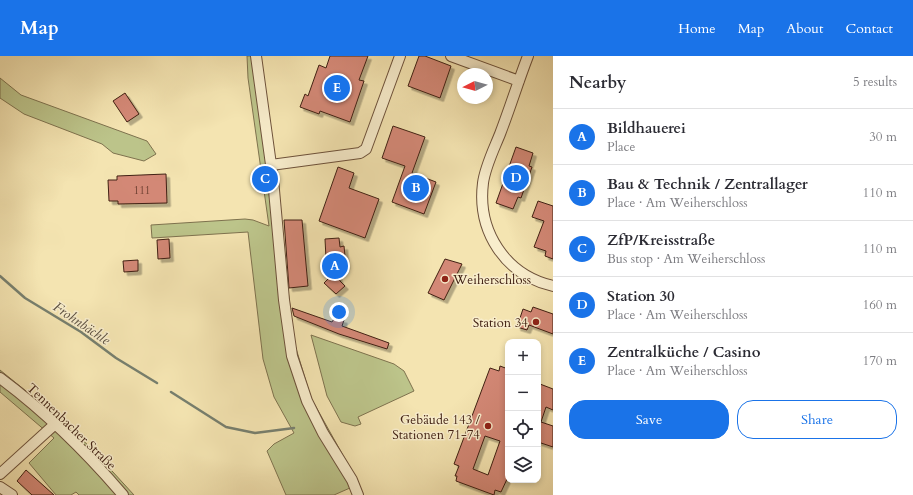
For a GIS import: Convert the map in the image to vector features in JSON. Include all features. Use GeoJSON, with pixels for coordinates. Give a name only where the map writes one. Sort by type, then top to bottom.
{"type":"FeatureCollection","features":[{"type":"Feature","properties":{"kind":"street"},"geometry":{"type":"LineString","coordinates":[[256,56],[271,166],[284,300],[292,356],[307,400],[323,433],[352,480],[358,495]]}},
{"type":"Feature","properties":{"kind":"street"},"geometry":{"type":"LineString","coordinates":[[271,166],[360,153],[366,148],[400,56]]}},
{"type":"Feature","properties":{"kind":"street"},"geometry":{"type":"LineString","coordinates":[[451,56],[519,81]]}},
{"type":"Feature","properties":{"kind":"street"},"geometry":{"type":"LineString","coordinates":[[528,56],[483,182],[482,205],[486,228],[503,256],[517,270],[541,283],[553,286]]}},
{"type":"Feature","properties":{"kind":"street","name":"Tennenbacher Straße"},"geometry":{"type":"LineString","coordinates":[[0,378],[16,390],[92,461],[122,495]]}},
{"type":"Feature","properties":{"kind":"street"},"geometry":{"type":"LineString","coordinates":[[0,474],[54,425]]}},
{"type":"Feature","properties":{"kind":"street"},"geometry":{"type":"LineString","coordinates":[[0,487],[12,495]]}},
{"type":"Feature","properties":{"kind":"green space"},"geometry":{"type":"Polygon","coordinates":[[[247,56],[258,56],[295,345],[311,398],[359,484],[334,495],[286,495],[267,451],[274,444],[294,433],[274,397],[263,359],[248,232],[152,238],[151,225],[245,219],[253,220],[269,226],[248,78],[247,56]]]}},
{"type":"Feature","properties":{"kind":"green space"},"geometry":{"type":"Polygon","coordinates":[[[0,78],[21,95],[147,141],[156,154],[144,161],[113,153],[102,144],[24,114],[0,98],[0,78]]]}},
{"type":"Feature","properties":{"kind":"green space"},"geometry":{"type":"Polygon","coordinates":[[[311,335],[394,364],[404,371],[414,391],[358,417],[361,424],[355,426],[341,422],[327,396],[311,335]]]}},
{"type":"Feature","properties":{"kind":"green space"},"geometry":{"type":"Polygon","coordinates":[[[0,370],[57,416],[91,448],[134,495],[79,495],[76,492],[71,495],[56,495],[29,463],[54,438],[0,392],[0,370]]]}},
{"type":"Feature","properties":{"kind":"building"},"geometry":{"type":"Polygon","coordinates":[[[330,56],[368,56],[359,80],[364,81],[350,122],[320,111],[319,114],[300,107],[305,94],[308,96],[319,65],[326,68],[330,56]]]}},
{"type":"Feature","properties":{"kind":"building"},"geometry":{"type":"Polygon","coordinates":[[[419,56],[425,56],[451,66],[440,98],[408,86],[419,56]]]}},
{"type":"Feature","properties":{"kind":"building"},"geometry":{"type":"Polygon","coordinates":[[[125,93],[139,114],[127,122],[113,101],[125,93]]]}},
{"type":"Feature","properties":{"kind":"building"},"geometry":{"type":"Polygon","coordinates":[[[393,126],[425,137],[412,173],[436,182],[424,214],[392,202],[405,166],[382,158],[393,126]]]}},
{"type":"Feature","properties":{"kind":"building"},"geometry":{"type":"Polygon","coordinates":[[[516,147],[533,153],[529,166],[532,167],[521,198],[518,197],[513,209],[496,203],[516,147]]]}},
{"type":"Feature","properties":{"kind":"building"},"geometry":{"type":"Polygon","coordinates":[[[338,167],[354,173],[349,188],[379,199],[365,238],[319,221],[338,167]]]}},
{"type":"Feature","properties":{"kind":"building"},"geometry":{"type":"Polygon","coordinates":[[[166,174],[167,203],[118,204],[118,201],[109,201],[108,180],[117,180],[117,176],[166,174]]]}},
{"type":"Feature","properties":{"kind":"building"},"geometry":{"type":"Polygon","coordinates":[[[538,201],[553,206],[553,259],[545,256],[546,251],[534,247],[544,221],[532,217],[538,201]]]}},
{"type":"Feature","properties":{"kind":"building"},"geometry":{"type":"Polygon","coordinates":[[[284,220],[302,220],[308,286],[289,288],[284,220]]]}},
{"type":"Feature","properties":{"kind":"building"},"geometry":{"type":"Polygon","coordinates":[[[339,238],[340,247],[344,246],[346,266],[329,267],[326,258],[325,239],[339,238]]]}},
{"type":"Feature","properties":{"kind":"building"},"geometry":{"type":"Polygon","coordinates":[[[169,239],[170,258],[158,259],[157,240],[169,239]]]}},
{"type":"Feature","properties":{"kind":"building","name":"Weiherschloss"},"geometry":{"type":"Polygon","coordinates":[[[445,259],[462,264],[444,300],[428,293],[445,259]]]}},
{"type":"Feature","properties":{"kind":"building"},"geometry":{"type":"Polygon","coordinates":[[[138,260],[138,271],[124,272],[123,261],[138,260]]]}},
{"type":"Feature","properties":{"kind":"building"},"geometry":{"type":"Polygon","coordinates":[[[336,271],[340,281],[345,286],[336,294],[324,283],[336,271]]]}},
{"type":"Feature","properties":{"kind":"building","name":"Station 34"},"geometry":{"type":"Polygon","coordinates":[[[533,307],[553,314],[553,334],[529,325],[527,330],[517,327],[523,309],[531,312],[533,307]]]}},
{"type":"Feature","properties":{"kind":"building"},"geometry":{"type":"Polygon","coordinates":[[[292,308],[332,322],[335,317],[344,320],[342,326],[389,343],[387,349],[339,334],[294,316],[292,308]]]}},
{"type":"Feature","properties":{"kind":"building","name":"Gebäude 143 / Stationen 71-74"},"geometry":{"type":"Polygon","coordinates":[[[500,366],[505,368],[505,483],[501,492],[495,490],[494,495],[456,481],[457,476],[455,476],[459,466],[454,464],[490,368],[499,371],[500,366]],[[485,436],[473,469],[488,475],[500,441],[485,436]]]}},
{"type":"Feature","properties":{"kind":"building"},"geometry":{"type":"Polygon","coordinates":[[[541,384],[553,389],[553,410],[546,407],[541,422],[541,384]]]}},
{"type":"Feature","properties":{"kind":"building"},"geometry":{"type":"Polygon","coordinates":[[[541,422],[553,426],[553,447],[541,443],[541,422]]]}},
{"type":"Feature","properties":{"kind":"building"},"geometry":{"type":"Polygon","coordinates":[[[26,470],[54,495],[32,495],[17,481],[26,470]]]}},
{"type":"Feature","properties":{"kind":"waterway","name":"Frohnbächle"},"geometry":{"type":"LineString","coordinates":[[0,276],[25,298],[81,332],[116,358],[157,383]]}},
{"type":"Feature","properties":{"kind":"waterway","name":"Frohnbächle"},"geometry":{"type":"LineString","coordinates":[[171,392],[226,427],[255,433],[294,428]]}},
{"type":"Feature","properties":{"kind":"place","name":"Zentralküche / Casino"},"geometry":{"type":"Point","coordinates":[337,88]}},
{"type":"Feature","properties":{"kind":"place","name":"Station 30"},"geometry":{"type":"Point","coordinates":[516,178]}},
{"type":"Feature","properties":{"kind":"place","name":"ZfP/Kreisstraße"},"geometry":{"type":"Point","coordinates":[265,179]}},
{"type":"Feature","properties":{"kind":"place","name":"Bau & Technik / Zentrallager"},"geometry":{"type":"Point","coordinates":[416,188]}},
{"type":"Feature","properties":{"kind":"place","name":"Bildhauerei"},"geometry":{"type":"Point","coordinates":[335,266]}},
{"type":"Feature","properties":{"kind":"place","name":"Weiherschloss"},"geometry":{"type":"Point","coordinates":[445,279]}},
{"type":"Feature","properties":{"kind":"place","name":"Station 34"},"geometry":{"type":"Point","coordinates":[536,322]}},
{"type":"Feature","properties":{"kind":"place","name":"Gebäude 143 / Stationen 71-74"},"geometry":{"type":"Point","coordinates":[488,426]}}]}
